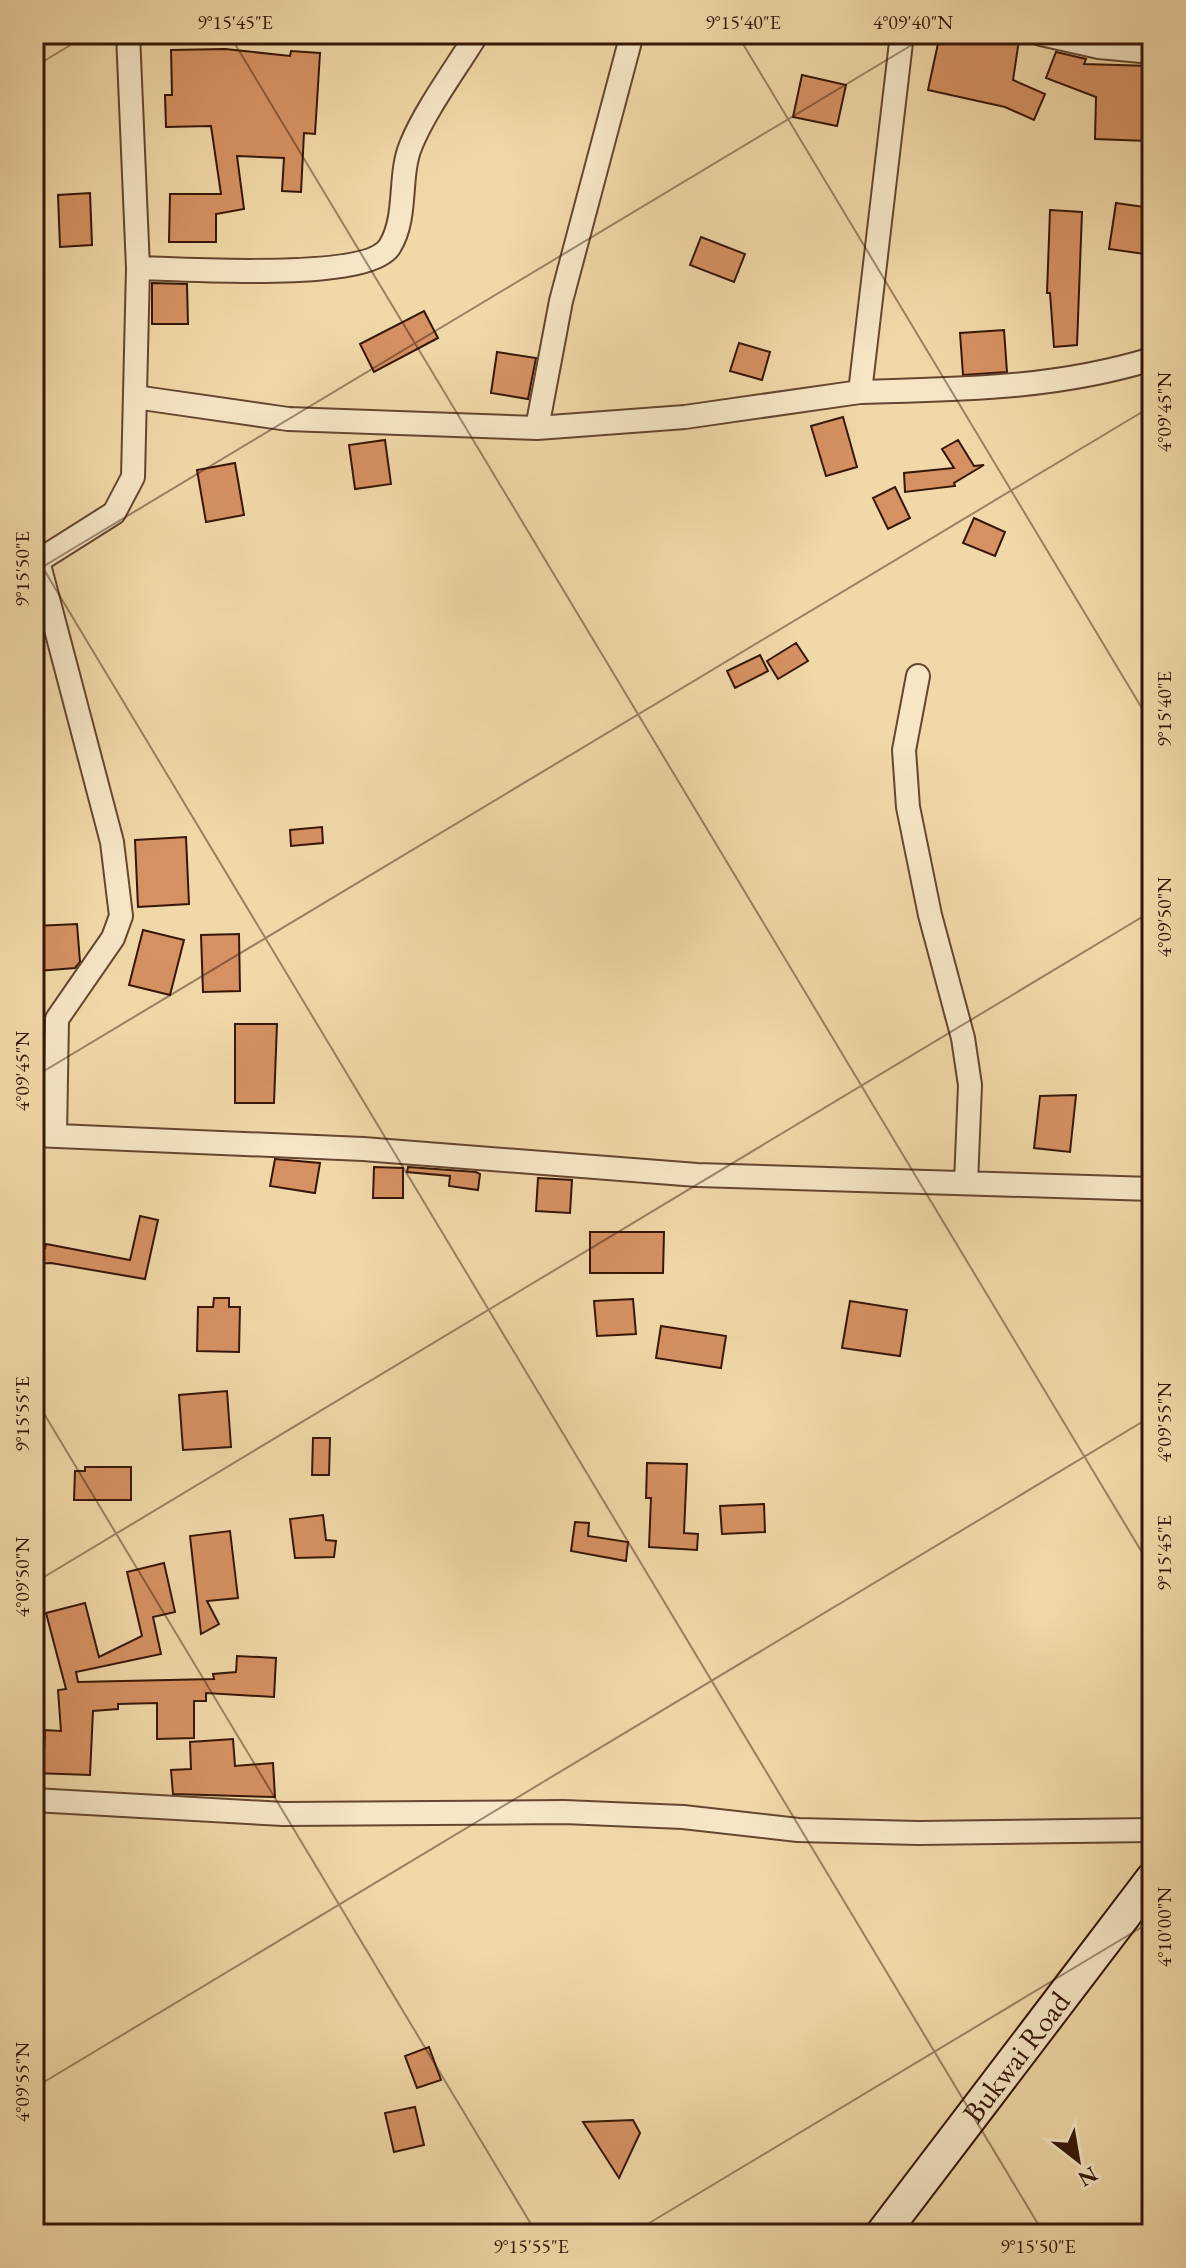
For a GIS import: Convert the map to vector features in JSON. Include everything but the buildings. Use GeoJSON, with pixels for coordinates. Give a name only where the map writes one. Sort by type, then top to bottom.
{"type":"FeatureCollection","features":[{"type":"Feature","properties":{"kind":"street"},"geometry":{"type":"LineString","coordinates":[[128,34],[138,268],[133,477],[114,513],[36,561],[112,842],[121,916],[113,938],[57,1019],[44,1135],[363,1149],[697,1175],[1152,1189]]}},
{"type":"Feature","properties":{"kind":"street"},"geometry":{"type":"LineString","coordinates":[[138,268],[294,271],[358,265],[382,254],[389,248],[399,222],[410,145],[477,34]]}},
{"type":"Feature","properties":{"kind":"street"},"geometry":{"type":"LineString","coordinates":[[537,428],[561,301],[632,34]]}},
{"type":"Feature","properties":{"kind":"street"},"geometry":{"type":"LineString","coordinates":[[860,392],[902,34]]}},
{"type":"Feature","properties":{"kind":"street"},"geometry":{"type":"LineString","coordinates":[[1041,34],[1099,47],[1152,52]]}},
{"type":"Feature","properties":{"kind":"street"},"geometry":{"type":"LineString","coordinates":[[135,397],[288,419],[537,428],[685,417],[860,392],[1014,388],[1097,376],[1152,359]]}},
{"type":"Feature","properties":{"kind":"street"},"geometry":{"type":"LineString","coordinates":[[918,676],[904,750],[908,807],[967,1069],[966,1183]]}},
{"type":"Feature","properties":{"kind":"street"},"geometry":{"type":"LineString","coordinates":[[34,1800],[283,1814],[564,1812],[683,1817],[798,1830],[918,1833],[1152,1830]]}},
{"type":"Feature","properties":{"kind":"street","name":"Bukwai Road"},"geometry":{"type":"LineString","coordinates":[[882,2234],[1152,1879]]}}]}
